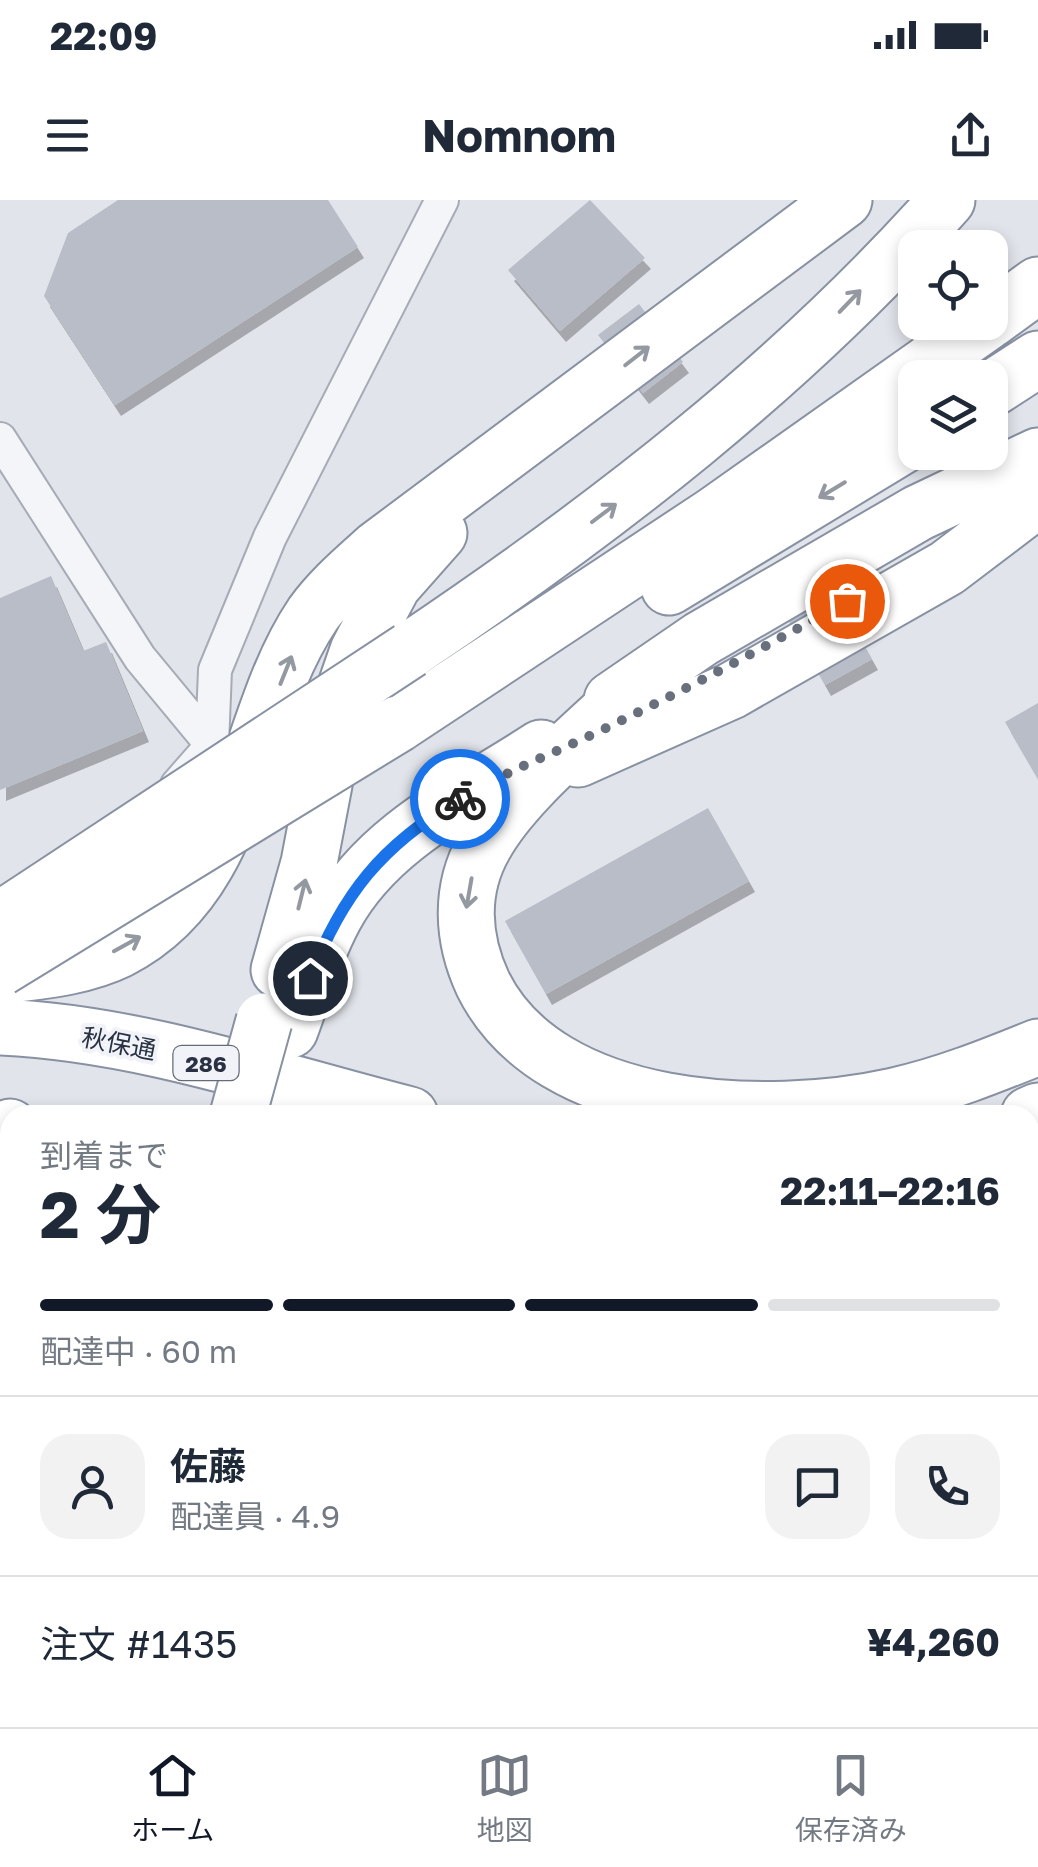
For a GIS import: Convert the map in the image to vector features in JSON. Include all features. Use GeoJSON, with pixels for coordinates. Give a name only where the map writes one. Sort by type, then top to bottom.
{"type":"FeatureCollection","features":[{"type":"Feature","properties":{"kind":"highway"},"geometry":{"type":"LineString","coordinates":[[711,300],[814,200]]}},
{"type":"Feature","properties":{"kind":"highway"},"geometry":{"type":"LineString","coordinates":[[0,972],[89,962],[142,936],[176,909],[206,868],[295,648],[312,615],[335,587],[377,550],[844,200]]}},
{"type":"Feature","properties":{"kind":"highway"},"geometry":{"type":"LineString","coordinates":[[402,700],[522,575],[742,402],[838,313],[947,200]]}},
{"type":"Feature","properties":{"kind":"highway"},"geometry":{"type":"LineString","coordinates":[[1008,275],[1038,253]]}},
{"type":"Feature","properties":{"kind":"highway"},"geometry":{"type":"LineString","coordinates":[[1008,306],[1038,284]]}},
{"type":"Feature","properties":{"kind":"highway"},"geometry":{"type":"LineString","coordinates":[[0,972],[402,700],[917,340]]}},
{"type":"Feature","properties":{"kind":"highway"},"geometry":{"type":"LineString","coordinates":[[0,924],[402,700],[699,525],[961,340]]}},
{"type":"Feature","properties":{"kind":"highway"},"geometry":{"type":"LineString","coordinates":[[1008,378],[1038,359]]}},
{"type":"Feature","properties":{"kind":"highway"},"geometry":{"type":"LineString","coordinates":[[267,1105],[277,1025],[339,706],[374,617],[416,556],[564,413]]}},
{"type":"Feature","properties":{"kind":"highway"},"geometry":{"type":"LineString","coordinates":[[402,700],[666,588],[898,448]]}},
{"type":"Feature","properties":{"kind":"highway"},"geometry":{"type":"LineString","coordinates":[[242,1105],[277,1025],[335,916],[354,887],[412,831],[522,776],[651,702],[731,691],[947,568],[1032,481]]}},
{"type":"Feature","properties":{"kind":"highway"},"geometry":{"type":"LineString","coordinates":[[705,1105],[598,1080],[563,1065],[534,1047],[492,1002],[470,951],[466,923],[466,895],[484,846],[522,776],[592,752],[651,702],[701,639],[918,514],[1032,481]]}},
{"type":"Feature","properties":{"kind":"highway"},"geometry":{"type":"LineString","coordinates":[[581,740],[721,673],[937,550],[1032,481]]}},
{"type":"Feature","properties":{"kind":"highway","name":"秋保通"},"geometry":{"type":"LineString","coordinates":[[0,1027],[89,1036],[154,1049],[371,1105]]}},
{"type":"Feature","properties":{"kind":"highway"},"geometry":{"type":"LineString","coordinates":[[827,1105],[894,1096],[1038,1047]]}},
{"type":"Feature","properties":{"kind":"highway","name":"秋保通"},"geometry":{"type":"LineString","coordinates":[[0,1062],[102,1074],[226,1105]]}},
{"type":"Feature","properties":{"kind":"highway"},"geometry":{"type":"LineString","coordinates":[[947,1105],[1038,1066]]}},
{"type":"Feature","properties":{"kind":"street"},"geometry":{"type":"LineString","coordinates":[[0,890],[20,884],[166,797],[212,745],[215,670],[270,537],[442,200]]}},
{"type":"Feature","properties":{"kind":"street"},"geometry":{"type":"LineString","coordinates":[[0,439],[140,658],[212,745]]}},
{"type":"Feature","properties":{"kind":"building"},"geometry":{"type":"Polygon","coordinates":[[[118,200],[328,200],[358,247],[115,405],[44,296],[68,233],[118,200]]]}},
{"type":"Feature","properties":{"kind":"building"},"geometry":{"type":"Polygon","coordinates":[[[590,200],[645,258],[560,331],[508,270],[590,200]]]}},
{"type":"Feature","properties":{"kind":"building"},"geometry":{"type":"Polygon","coordinates":[[[639,304],[683,362],[643,393],[598,335],[639,304]]]}},
{"type":"Feature","properties":{"kind":"building"},"geometry":{"type":"Polygon","coordinates":[[[809,547],[872,659],[825,685],[762,573],[809,547]]]}},
{"type":"Feature","properties":{"kind":"building"},"geometry":{"type":"Polygon","coordinates":[[[51,576],[83,651],[106,642],[143,731],[0,790],[0,598],[51,576]]]}},
{"type":"Feature","properties":{"kind":"building"},"geometry":{"type":"Polygon","coordinates":[[[1038,703],[1038,779],[1005,722],[1038,703]]]}},
{"type":"Feature","properties":{"kind":"building"},"geometry":{"type":"Polygon","coordinates":[[[708,808],[749,881],[546,994],[505,921],[708,808]]]}},
{"type":"Feature","properties":{"kind":"way so far"},"geometry":{"type":"LineString","coordinates":[[460,799],[508,770],[721,673],[847,601]]}},
{"type":"Feature","properties":{"kind":"route"},"geometry":{"type":"LineString","coordinates":[[310,978],[335,916],[354,887],[412,831],[460,799]]}}]}
